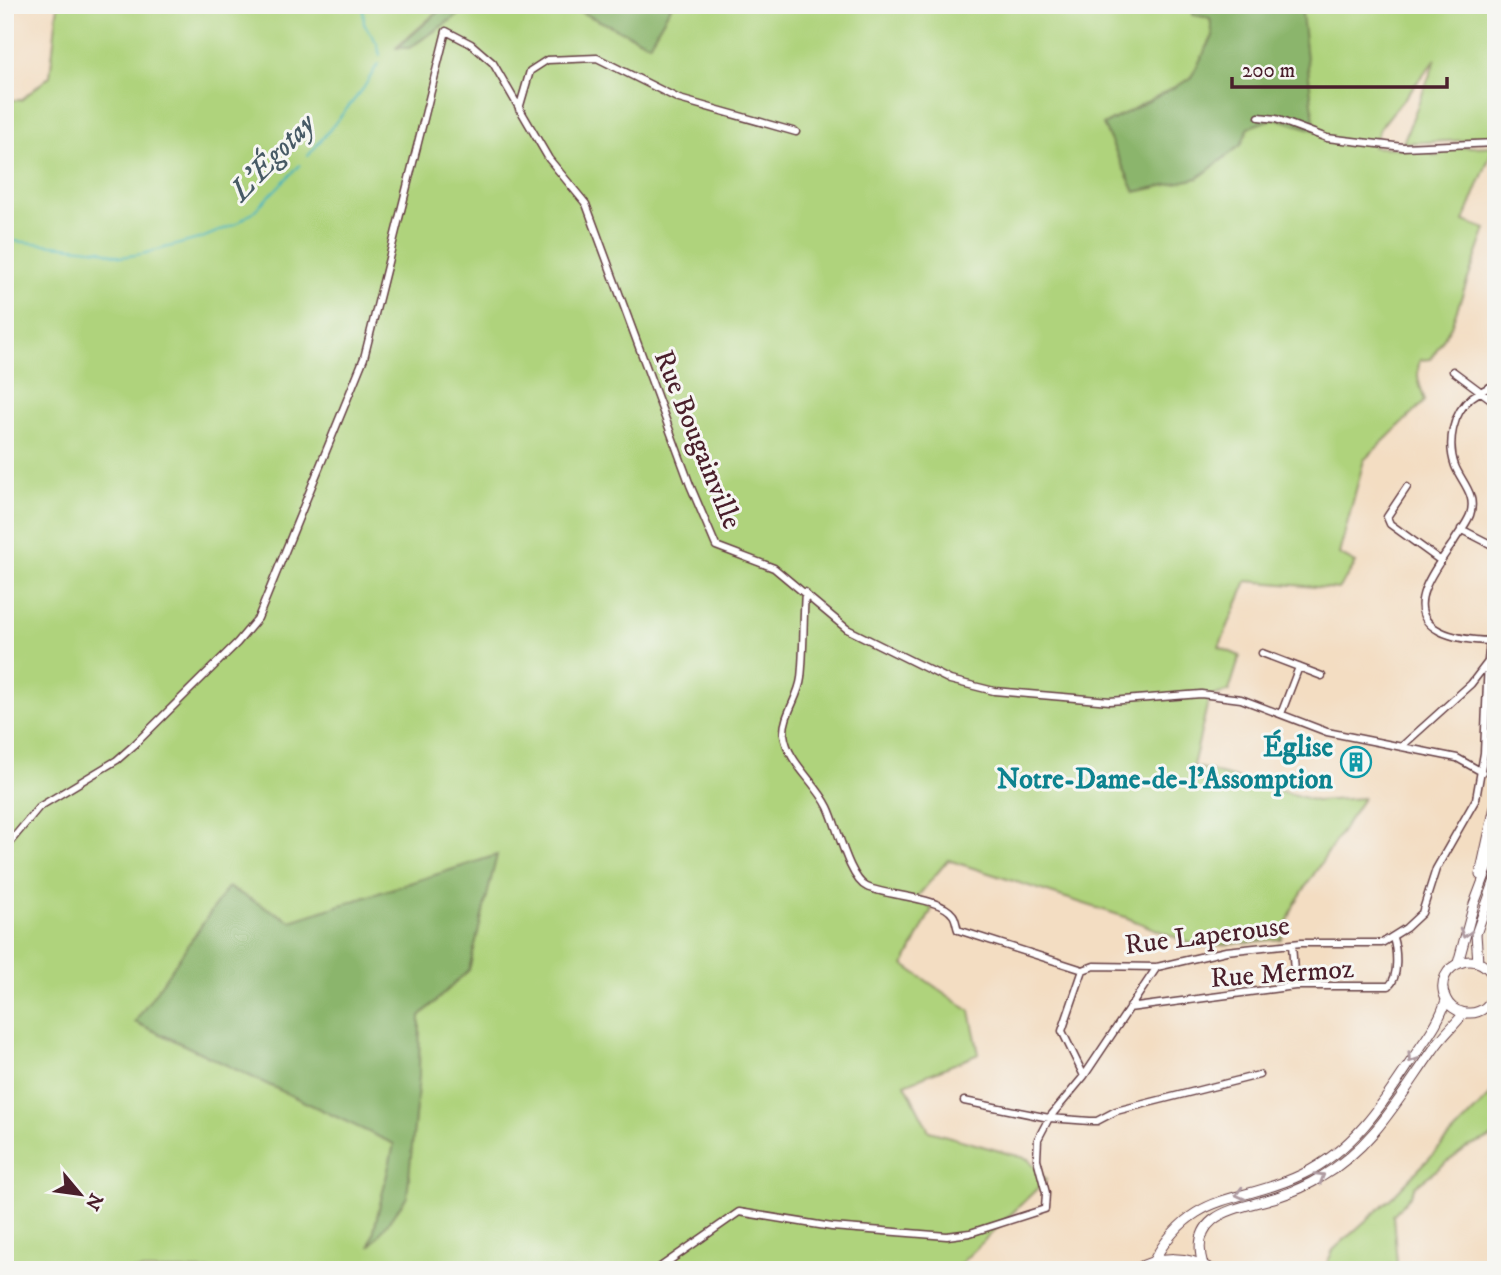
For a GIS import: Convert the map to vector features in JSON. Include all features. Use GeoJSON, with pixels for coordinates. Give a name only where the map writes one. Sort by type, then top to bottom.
{"type":"FeatureCollection","features":[{"type":"Feature","properties":{"kind":"main road"},"geometry":{"type":"LineString","coordinates":[[1458,963],[1496,802]]}},
{"type":"Feature","properties":{"kind":"main road"},"geometry":{"type":"LineString","coordinates":[[1474,904],[1496,846]]}},
{"type":"Feature","properties":{"kind":"main road"},"geometry":{"type":"LineString","coordinates":[[1491,901],[1496,877]]}},
{"type":"Feature","properties":{"kind":"main road"},"geometry":{"type":"LineString","coordinates":[[1478,962],[1476,934],[1496,883]]}},
{"type":"Feature","properties":{"kind":"main road"},"geometry":{"type":"LineString","coordinates":[[1478,962],[1492,969],[1495,994],[1487,1007],[1464,1013],[1446,1000],[1444,981],[1447,972],[1458,963],[1478,962]]}},
{"type":"Feature","properties":{"kind":"main road"},"geometry":{"type":"LineString","coordinates":[[1153,1262],[1168,1236],[1196,1211],[1227,1198],[1288,1181],[1320,1165],[1353,1139],[1390,1094],[1436,1024],[1446,1000]]}},
{"type":"Feature","properties":{"kind":"main road"},"geometry":{"type":"LineString","coordinates":[[1207,1267],[1199,1242],[1202,1232],[1210,1223],[1228,1211],[1277,1197],[1303,1186],[1345,1161],[1367,1142],[1385,1121],[1433,1050],[1464,1013]]}},
{"type":"Feature","properties":{"kind":"main road"},"geometry":{"type":"LineString","coordinates":[[1136,1270],[1153,1262],[1170,1259],[1187,1260],[1207,1267]]}},
{"type":"Feature","properties":{"kind":"street","name":"Rue Bougainville"},"geometry":{"type":"LineString","coordinates":[[5,848],[39,807],[117,760],[133,746],[237,643],[258,618],[364,358],[446,31],[471,44],[492,63],[550,159],[586,204],[690,485],[716,546],[774,568],[847,629],[933,673],[965,684],[994,691],[1110,701],[1211,695],[1241,699],[1327,732],[1457,758],[1482,772]]}},
{"type":"Feature","properties":{"kind":"street"},"geometry":{"type":"LineString","coordinates":[[519,108],[530,71],[547,60],[597,58],[679,99],[796,132]]}},
{"type":"Feature","properties":{"kind":"street"},"geometry":{"type":"LineString","coordinates":[[1259,117],[1276,119],[1327,138],[1404,147],[1496,143]]}},
{"type":"Feature","properties":{"kind":"street"},"geometry":{"type":"LineString","coordinates":[[1453,371],[1496,403]]}},
{"type":"Feature","properties":{"kind":"street"},"geometry":{"type":"LineString","coordinates":[[1490,641],[1455,638],[1435,629],[1425,618],[1421,605],[1425,589],[1470,515],[1472,496],[1456,466],[1450,445],[1454,425],[1464,406],[1496,384]]}},
{"type":"Feature","properties":{"kind":"street"},"geometry":{"type":"LineString","coordinates":[[1407,487],[1387,517],[1390,524],[1441,561]]}},
{"type":"Feature","properties":{"kind":"street"},"geometry":{"type":"LineString","coordinates":[[1461,529],[1496,547]]}},
{"type":"Feature","properties":{"kind":"street","name":"Rue Laperouse"},"geometry":{"type":"LineString","coordinates":[[805,592],[801,678],[786,720],[785,738],[788,749],[827,803],[849,862],[860,883],[869,888],[912,897],[945,909],[954,916],[958,930],[1083,970],[1094,965],[1157,967],[1226,950],[1292,944],[1381,943],[1393,938]]}},
{"type":"Feature","properties":{"kind":"street"},"geometry":{"type":"LineString","coordinates":[[1393,938],[1422,913],[1436,869],[1473,807],[1482,772],[1490,641],[1496,627]]}},
{"type":"Feature","properties":{"kind":"street"},"geometry":{"type":"LineString","coordinates":[[1262,653],[1322,676]]}},
{"type":"Feature","properties":{"kind":"street"},"geometry":{"type":"LineString","coordinates":[[1401,747],[1471,684],[1488,662]]}},
{"type":"Feature","properties":{"kind":"street"},"geometry":{"type":"LineString","coordinates":[[1281,714],[1299,667]]}},
{"type":"Feature","properties":{"kind":"street","name":"Rue Mermoz"},"geometry":{"type":"LineString","coordinates":[[1128,1008],[1295,986],[1389,986],[1394,980],[1396,947],[1393,938]]}},
{"type":"Feature","properties":{"kind":"street"},"geometry":{"type":"LineString","coordinates":[[1292,944],[1295,986]]}},
{"type":"Feature","properties":{"kind":"street"},"geometry":{"type":"LineString","coordinates":[[656,1270],[739,1212],[832,1227],[947,1236],[970,1233],[1045,1209],[1046,1193],[1037,1160],[1038,1139],[1049,1118],[1084,1076],[1157,967]]}},
{"type":"Feature","properties":{"kind":"street"},"geometry":{"type":"LineString","coordinates":[[1083,970],[1062,1031],[1084,1076]]}},
{"type":"Feature","properties":{"kind":"street"},"geometry":{"type":"LineString","coordinates":[[964,1101],[1049,1118],[1097,1121],[1116,1111],[1259,1075]]}},
{"type":"Feature","properties":{"kind":"green space"},"geometry":{"type":"Polygon","coordinates":[[[58,5],[438,5],[437,12],[397,47],[409,48],[458,15],[454,5],[532,5],[547,14],[572,8],[649,43],[672,5],[1496,5],[1496,139],[1403,143],[1436,59],[1380,128],[1373,147],[1429,149],[1433,155],[1438,156],[1449,148],[1494,146],[1464,221],[1486,229],[1451,326],[1431,359],[1420,360],[1418,376],[1425,401],[1364,460],[1339,554],[1356,563],[1338,589],[1247,581],[1219,647],[1240,656],[1229,691],[1209,697],[1193,766],[1316,801],[1363,798],[1294,905],[1281,939],[1199,947],[1125,917],[948,860],[917,897],[932,909],[904,965],[970,1011],[979,1054],[905,1084],[929,1131],[1028,1159],[1046,1180],[954,1270],[5,1270],[5,100],[21,100],[50,76],[58,5]]]}},
{"type":"Feature","properties":{"kind":"green space"},"geometry":{"type":"Polygon","coordinates":[[[438,5],[454,5],[458,15],[409,48],[397,48],[437,13],[438,5]]]}},
{"type":"Feature","properties":{"kind":"green space"},"geometry":{"type":"Polygon","coordinates":[[[532,5],[672,5],[649,44],[572,8],[547,14],[532,5]]]}},
{"type":"Feature","properties":{"kind":"green space"},"geometry":{"type":"Polygon","coordinates":[[[1193,5],[1301,5],[1315,130],[1275,118],[1249,127],[1241,145],[1198,178],[1135,192],[1103,125],[1190,79],[1213,36],[1210,18],[1193,15],[1193,5]]]}},
{"type":"Feature","properties":{"kind":"green space"},"geometry":{"type":"Polygon","coordinates":[[[497,855],[469,970],[420,1016],[419,1077],[407,1197],[370,1247],[394,1144],[135,1022],[228,887],[291,921],[497,855]]]}},
{"type":"Feature","properties":{"kind":"green space"},"geometry":{"type":"Polygon","coordinates":[[[1496,1089],[1496,1136],[1466,1148],[1415,1186],[1411,1195],[1393,1215],[1397,1263],[1371,1270],[1324,1270],[1333,1250],[1391,1198],[1496,1089]]]}},
{"type":"Feature","properties":{"kind":"waterway","name":"L'Égotay"},"geometry":{"type":"LineString","coordinates":[[363,5],[364,24],[377,43],[380,55]]}},
{"type":"Feature","properties":{"kind":"waterway","name":"L'Égotay"},"geometry":{"type":"LineString","coordinates":[[308,156],[363,89],[378,64]]}},
{"type":"Feature","properties":{"kind":"waterway","name":"L'Égotay"},"geometry":{"type":"LineString","coordinates":[[5,240],[101,250],[121,257],[142,254],[202,238],[236,224],[253,212],[300,165]]}},
{"type":"Feature","properties":{"kind":"place","name":"Église Notre-Dame-de-l'Assomption"},"geometry":{"type":"Point","coordinates":[1356,762]}}]}
